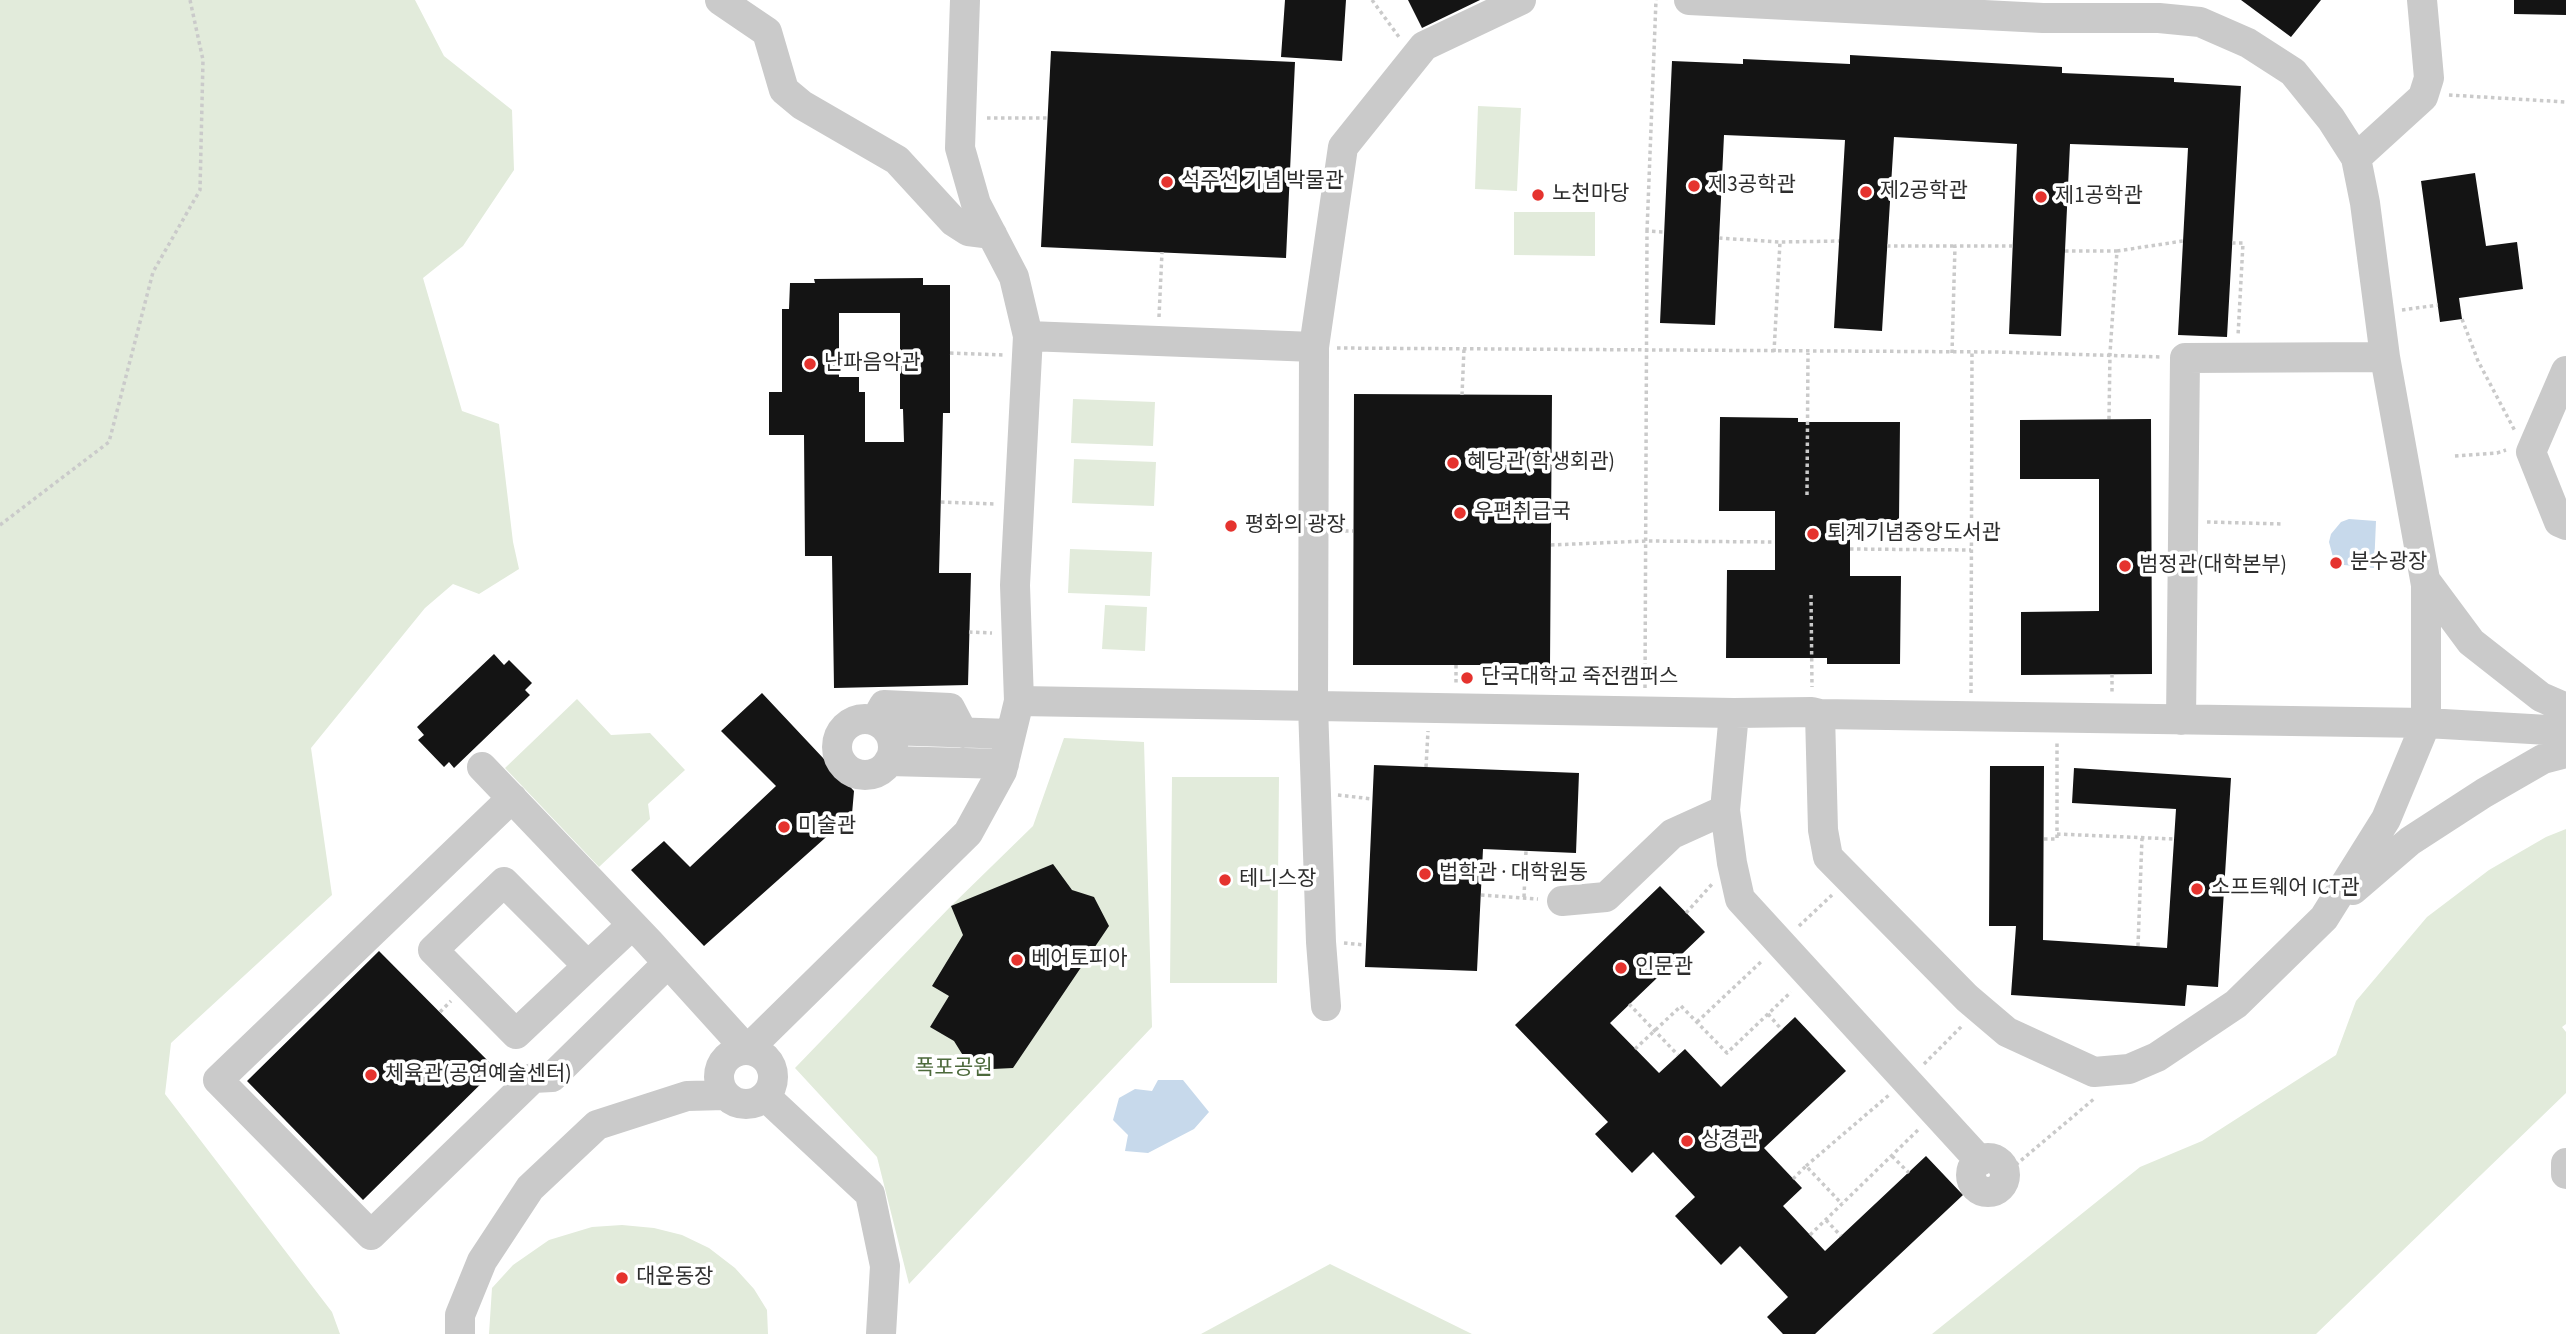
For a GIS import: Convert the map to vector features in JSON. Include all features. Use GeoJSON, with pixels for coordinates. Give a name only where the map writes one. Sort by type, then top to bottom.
{"type":"FeatureCollection","features":[{"type":"Feature","properties":{"kind":"lane"},"geometry":{"type":"LineString","coordinates":[[720,0],[767,32],[784,90],[802,105],[897,160],[954,222],[968,231],[992,233]]}},
{"type":"Feature","properties":{"kind":"lane"},"geometry":{"type":"LineString","coordinates":[[482,767],[668,962],[747,1050],[756,1052],[770,1063],[773,1080],[766,1097],[750,1104],[732,1101],[721,1087],[720,1070],[730,1055],[747,1050],[968,833],[1004,764],[1018,701],[1015,585],[1028,346],[1014,277],[976,204],[960,148],[965,0]]}},
{"type":"Feature","properties":{"kind":"lane"},"geometry":{"type":"LineString","coordinates":[[1326,1006],[1321,942],[1313,706],[1314,347],[1343,146],[1424,46],[1521,0]]}},
{"type":"Feature","properties":{"kind":"lane"},"geometry":{"type":"LineString","coordinates":[[1689,0],[1960,7],[2043,18],[2159,18],[2200,22],[2248,43],[2293,72],[2331,119],[2356,159],[2385,357],[2425,580],[2426,723],[2386,819],[2324,918]]}},
{"type":"Feature","properties":{"kind":"lane"},"geometry":{"type":"LineString","coordinates":[[2356,159],[2424,94],[2429,78],[2422,0]]}},
{"type":"Feature","properties":{"kind":"lane"},"geometry":{"type":"LineString","coordinates":[[1028,346],[1158,341],[1314,347]]}},
{"type":"Feature","properties":{"kind":"lane"},"geometry":{"type":"LineString","coordinates":[[2181,720],[2185,358],[2385,357]]}},
{"type":"Feature","properties":{"kind":"lane"},"geometry":{"type":"LineString","coordinates":[[2563,524],[2530,452],[2527,439],[2566,371]]}},
{"type":"Feature","properties":{"kind":"lane"},"geometry":{"type":"LineString","coordinates":[[2425,580],[2471,642],[2541,697],[2566,708]]}},
{"type":"Feature","properties":{"kind":"lane"},"geometry":{"type":"LineString","coordinates":[[1018,701],[2426,723],[2566,731]]}},
{"type":"Feature","properties":{"kind":"lane"},"geometry":{"type":"LineString","coordinates":[[1734,713],[1725,810],[1731,863],[1740,899],[1937,1113],[1992,1167]]}},
{"type":"Feature","properties":{"kind":"lane"},"geometry":{"type":"LineString","coordinates":[[1816,713],[1823,830],[1828,857],[1980,1009],[2007,1032],[2094,1072],[2129,1069],[2157,1057],[2236,1004],[2369,875],[2410,841],[2543,759],[2566,753]]}},
{"type":"Feature","properties":{"kind":"lane"},"geometry":{"type":"LineString","coordinates":[[881,726],[892,746],[889,761],[875,773],[857,774],[842,764],[838,756],[838,738],[849,724],[857,720],[881,726],[1011,734]]}},
{"type":"Feature","properties":{"kind":"lane"},"geometry":{"type":"LineString","coordinates":[[889,761],[1004,764]]}},
{"type":"Feature","properties":{"kind":"lane"},"geometry":{"type":"LineString","coordinates":[[512,798],[218,1080],[371,1235],[533,1078],[552,1077],[668,962]]}},
{"type":"Feature","properties":{"kind":"lane"},"geometry":{"type":"LineString","coordinates":[[1562,901],[1606,897],[1672,834],[1725,810]]}},
{"type":"Feature","properties":{"kind":"lane"},"geometry":{"type":"LineString","coordinates":[[588,966],[504,882],[433,950],[516,1034],[632,925]]}},
{"type":"Feature","properties":{"kind":"lane"},"geometry":{"type":"LineString","coordinates":[[460,1334],[460,1315],[482,1261],[530,1188],[597,1125],[687,1096],[725,1095]]}},
{"type":"Feature","properties":{"kind":"lane"},"geometry":{"type":"LineString","coordinates":[[766,1097],[870,1194],[885,1266],[881,1334]]}},
{"type":"Feature","properties":{"kind":"lane"},"geometry":{"type":"LineString","coordinates":[[2566,1163],[2566,1174]]}},
{"type":"Feature","properties":{"kind":"path"},"geometry":{"type":"LineString","coordinates":[[0,525],[109,442],[153,272],[200,190],[203,60],[190,0]]}},
{"type":"Feature","properties":{"kind":"path"},"geometry":{"type":"LineString","coordinates":[[1372,0],[1414,58]]}},
{"type":"Feature","properties":{"kind":"path"},"geometry":{"type":"LineString","coordinates":[[1645,711],[1647,232],[1657,0]]}},
{"type":"Feature","properties":{"kind":"path"},"geometry":{"type":"LineString","coordinates":[[2424,94],[2566,102]]}},
{"type":"Feature","properties":{"kind":"path"},"geometry":{"type":"LineString","coordinates":[[961,117],[1048,118]]}},
{"type":"Feature","properties":{"kind":"path"},"geometry":{"type":"LineString","coordinates":[[1647,232],[1664,232]]}},
{"type":"Feature","properties":{"kind":"path"},"geometry":{"type":"LineString","coordinates":[[1719,238],[1780,242],[1839,241]]}},
{"type":"Feature","properties":{"kind":"path"},"geometry":{"type":"LineString","coordinates":[[2065,251],[2117,251],[2183,241]]}},
{"type":"Feature","properties":{"kind":"path"},"geometry":{"type":"LineString","coordinates":[[1774,352],[1780,242]]}},
{"type":"Feature","properties":{"kind":"path"},"geometry":{"type":"LineString","coordinates":[[2232,243],[2243,243],[2236,358]]}},
{"type":"Feature","properties":{"kind":"path"},"geometry":{"type":"LineString","coordinates":[[1887,246],[2012,246]]}},
{"type":"Feature","properties":{"kind":"path"},"geometry":{"type":"LineString","coordinates":[[1952,353],[1955,246]]}},
{"type":"Feature","properties":{"kind":"path"},"geometry":{"type":"LineString","coordinates":[[2109,419],[2117,251]]}},
{"type":"Feature","properties":{"kind":"path"},"geometry":{"type":"LineString","coordinates":[[1158,341],[1162,252]]}},
{"type":"Feature","properties":{"kind":"path"},"geometry":{"type":"LineString","coordinates":[[2379,313],[2438,305]]}},
{"type":"Feature","properties":{"kind":"path"},"geometry":{"type":"LineString","coordinates":[[2455,456],[2497,453],[2527,439],[2514,430],[2489,384],[2462,319]]}},
{"type":"Feature","properties":{"kind":"path"},"geometry":{"type":"LineString","coordinates":[[950,353],[1028,346]]}},
{"type":"Feature","properties":{"kind":"path"},"geometry":{"type":"LineString","coordinates":[[1314,347],[1808,353],[1972,352],[2185,358]]}},
{"type":"Feature","properties":{"kind":"path"},"geometry":{"type":"LineString","coordinates":[[1462,395],[1464,349]]}},
{"type":"Feature","properties":{"kind":"path"},"geometry":{"type":"LineString","coordinates":[[1970,716],[1972,352]]}},
{"type":"Feature","properties":{"kind":"path"},"geometry":{"type":"LineString","coordinates":[[1807,495],[1808,353]]}},
{"type":"Feature","properties":{"kind":"path"},"geometry":{"type":"LineString","coordinates":[[941,502],[1019,505]]}},
{"type":"Feature","properties":{"kind":"path"},"geometry":{"type":"LineString","coordinates":[[2182,521],[2281,524]]}},
{"type":"Feature","properties":{"kind":"path"},"geometry":{"type":"LineString","coordinates":[[1550,545],[1645,541],[1775,542]]}},
{"type":"Feature","properties":{"kind":"path"},"geometry":{"type":"LineString","coordinates":[[1850,549],[1971,550]]}},
{"type":"Feature","properties":{"kind":"path"},"geometry":{"type":"LineString","coordinates":[[2182,560],[2281,558]]}},
{"type":"Feature","properties":{"kind":"path"},"geometry":{"type":"LineString","coordinates":[[1811,595],[1816,713]]}},
{"type":"Feature","properties":{"kind":"path"},"geometry":{"type":"LineString","coordinates":[[1426,767],[1429,708]]}},
{"type":"Feature","properties":{"kind":"path"},"geometry":{"type":"LineString","coordinates":[[2044,839],[2057,839],[2057,718]]}},
{"type":"Feature","properties":{"kind":"path"},"geometry":{"type":"LineString","coordinates":[[1315,793],[1372,799]]}},
{"type":"Feature","properties":{"kind":"path"},"geometry":{"type":"LineString","coordinates":[[2057,834],[2174,839]]}},
{"type":"Feature","properties":{"kind":"path"},"geometry":{"type":"LineString","coordinates":[[2138,946],[2142,838]]}},
{"type":"Feature","properties":{"kind":"path"},"geometry":{"type":"LineString","coordinates":[[1524,898],[1526,851]]}},
{"type":"Feature","properties":{"kind":"path"},"geometry":{"type":"LineString","coordinates":[[1686,913],[1731,863]]}},
{"type":"Feature","properties":{"kind":"path"},"geometry":{"type":"LineString","coordinates":[[1781,943],[1849,880]]}},
{"type":"Feature","properties":{"kind":"path"},"geometry":{"type":"LineString","coordinates":[[1481,895],[1562,901]]}},
{"type":"Feature","properties":{"kind":"path"},"geometry":{"type":"LineString","coordinates":[[1697,1022],[1753,969]]}},
{"type":"Feature","properties":{"kind":"path"},"geometry":{"type":"LineString","coordinates":[[1635,1049],[1681,1006],[1727,1054],[1810,974]]}},
{"type":"Feature","properties":{"kind":"path"},"geometry":{"type":"LineString","coordinates":[[1629,1004],[1678,1055]]}},
{"type":"Feature","properties":{"kind":"path"},"geometry":{"type":"LineString","coordinates":[[1907,1080],[1980,1009]]}},
{"type":"Feature","properties":{"kind":"path"},"geometry":{"type":"LineString","coordinates":[[1768,1014],[1782,1030]]}},
{"type":"Feature","properties":{"kind":"path"},"geometry":{"type":"LineString","coordinates":[[1992,1167],[2098,1096]]}},
{"type":"Feature","properties":{"kind":"path"},"geometry":{"type":"LineString","coordinates":[[1793,1179],[1875,1107]]}},
{"type":"Feature","properties":{"kind":"path"},"geometry":{"type":"LineString","coordinates":[[1810,1235],[1937,1113]]}},
{"type":"Feature","properties":{"kind":"path"},"geometry":{"type":"LineString","coordinates":[[1892,1156],[1909,1173]]}},
{"type":"Feature","properties":{"kind":"path"},"geometry":{"type":"LineString","coordinates":[[1806,1166],[1842,1204]]}},
{"type":"Feature","properties":{"kind":"path"},"geometry":{"type":"LineString","coordinates":[[1826,1220],[1841,1236]]}},
{"type":"Feature","properties":{"kind":"green space"},"geometry":{"type":"Polygon","coordinates":[[[0,0],[415,0],[444,56],[512,110],[514,170],[463,246],[423,278],[462,411],[499,424],[513,542],[519,569],[479,594],[453,584],[425,608],[311,748],[332,895],[171,1043],[165,1094],[332,1312],[340,1334],[0,1334],[0,0]]]}},
{"type":"Feature","properties":{"kind":"green space"},"geometry":{"type":"Polygon","coordinates":[[[1478,106],[1521,108],[1517,191],[1475,189],[1478,106]]]}},
{"type":"Feature","properties":{"kind":"green space"},"geometry":{"type":"Polygon","coordinates":[[[1514,212],[1595,212],[1595,256],[1514,255],[1514,212]]]}},
{"type":"Feature","properties":{"kind":"green space"},"geometry":{"type":"Polygon","coordinates":[[[1073,399],[1155,402],[1153,446],[1071,443],[1073,399]]]}},
{"type":"Feature","properties":{"kind":"green space"},"geometry":{"type":"Polygon","coordinates":[[[1074,459],[1156,462],[1154,506],[1072,503],[1074,459]]]}},
{"type":"Feature","properties":{"kind":"green space"},"geometry":{"type":"Polygon","coordinates":[[[1070,549],[1152,552],[1150,596],[1068,593],[1070,549]]]}},
{"type":"Feature","properties":{"kind":"green space"},"geometry":{"type":"Polygon","coordinates":[[[1105,605],[1147,607],[1145,651],[1102,649],[1105,605]]]}},
{"type":"Feature","properties":{"kind":"green space"},"geometry":{"type":"Polygon","coordinates":[[[577,699],[611,735],[650,733],[685,770],[648,804],[650,819],[599,867],[505,768],[577,699]]]}},
{"type":"Feature","properties":{"kind":"green space","name":"폭포공원"},"geometry":{"type":"Polygon","coordinates":[[[1064,738],[1144,742],[1152,1027],[909,1284],[877,1157],[795,1068],[951,906],[1033,826],[1064,738]]]}},
{"type":"Feature","properties":{"kind":"green space","name":"테니스장"},"geometry":{"type":"Polygon","coordinates":[[[1172,777],[1279,777],[1277,983],[1170,983],[1172,777]]]}},
{"type":"Feature","properties":{"kind":"green space"},"geometry":{"type":"Polygon","coordinates":[[[2566,829],[2566,1024],[2562,1027],[2566,1032],[2566,1093],[2316,1334],[1932,1334],[2140,1167],[2202,1141],[2336,1055],[2356,1001],[2427,917],[2489,870],[2546,837],[2566,829]]]}},
{"type":"Feature","properties":{"kind":"green space","name":"대운동장"},"geometry":{"type":"Polygon","coordinates":[[[622,1225],[654,1228],[682,1235],[709,1248],[735,1268],[754,1289],[767,1310],[768,1334],[489,1334],[492,1288],[513,1265],[549,1240],[592,1227],[622,1225]]]}},
{"type":"Feature","properties":{"kind":"green space"},"geometry":{"type":"Polygon","coordinates":[[[1330,1264],[1472,1334],[1201,1334],[1330,1264]]]}},
{"type":"Feature","properties":{"kind":"water"},"geometry":{"type":"Polygon","coordinates":[[[2349,519],[2376,521],[2374,568],[2344,565],[2333,557],[2329,542],[2331,534],[2341,522],[2349,519]]]}},
{"type":"Feature","properties":{"kind":"water"},"geometry":{"type":"Polygon","coordinates":[[[1158,1080],[1183,1080],[1209,1112],[1194,1129],[1148,1153],[1125,1151],[1128,1135],[1113,1120],[1119,1098],[1135,1089],[1152,1091],[1158,1080]]]}},
{"type":"Feature","properties":{"kind":"building"},"geometry":{"type":"Polygon","coordinates":[[[1285,0],[1346,0],[1342,61],[1281,57],[1285,0]]]}},
{"type":"Feature","properties":{"kind":"building"},"geometry":{"type":"Polygon","coordinates":[[[1408,0],[1480,0],[1422,28],[1408,0]]]}},
{"type":"Feature","properties":{"kind":"building"},"geometry":{"type":"Polygon","coordinates":[[[2241,0],[2321,0],[2291,37],[2241,0]]]}},
{"type":"Feature","properties":{"kind":"building"},"geometry":{"type":"Polygon","coordinates":[[[2514,0],[2566,0],[2566,15],[2514,14],[2514,0]]]}},
{"type":"Feature","properties":{"kind":"building","name":"석주선 기념 박물관"},"geometry":{"type":"Polygon","coordinates":[[[1051,51],[1295,62],[1286,258],[1041,247],[1051,51]]]}},
{"type":"Feature","properties":{"kind":"building"},"geometry":{"type":"Polygon","coordinates":[[[1850,55],[2062,67],[2062,73],[2174,78],[2174,82],[2241,86],[2227,337],[2178,335],[2188,148],[2070,144],[2061,336],[2009,334],[2017,144],[1894,137],[1882,331],[1834,328],[1845,140],[1724,135],[1715,325],[1660,323],[1672,61],[1743,64],[1743,59],[1850,64],[1850,55]]]}},
{"type":"Feature","properties":{"kind":"building"},"geometry":{"type":"Polygon","coordinates":[[[2475,173],[2486,246],[2517,242],[2523,289],[2459,298],[2462,319],[2440,322],[2421,181],[2475,173]]]}},
{"type":"Feature","properties":{"kind":"building"},"geometry":{"type":"Polygon","coordinates":[[[923,278],[923,285],[950,285],[950,413],[943,413],[939,573],[971,573],[968,685],[834,688],[832,556],[805,556],[804,435],[769,435],[769,392],[782,392],[782,309],[789,309],[790,283],[815,283],[814,279],[923,278]],[[839,313],[839,377],[859,377],[859,392],[865,392],[865,442],[904,442],[903,409],[900,409],[900,313],[839,313]]]}},
{"type":"Feature","properties":{"kind":"building","name":"혜당관(학생회관)"},"geometry":{"type":"Polygon","coordinates":[[[1354,394],[1552,395],[1550,665],[1353,665],[1354,394]]]}},
{"type":"Feature","properties":{"kind":"building","name":"퇴계기념중앙도서관"},"geometry":{"type":"Polygon","coordinates":[[[1720,417],[1798,418],[1798,422],[1900,422],[1899,520],[1850,520],[1850,576],[1901,576],[1900,664],[1827,664],[1827,658],[1726,658],[1727,570],[1775,570],[1775,511],[1719,511],[1720,417]]]}},
{"type":"Feature","properties":{"kind":"building","name":"범정관(대학본부)"},"geometry":{"type":"Polygon","coordinates":[[[2151,419],[2152,674],[2021,675],[2021,612],[2099,611],[2099,479],[2020,479],[2020,420],[2151,419]]]}},
{"type":"Feature","properties":{"kind":"building"},"geometry":{"type":"Polygon","coordinates":[[[494,654],[504,665],[509,660],[532,683],[525,690],[530,695],[454,768],[449,762],[444,767],[418,740],[424,735],[417,727],[494,654]]]}},
{"type":"Feature","properties":{"kind":"building","name":"미술관"},"geometry":{"type":"Polygon","coordinates":[[[762,693],[854,791],[852,814],[704,946],[631,870],[664,841],[690,867],[776,786],[721,731],[762,693]]]}},
{"type":"Feature","properties":{"kind":"building","name":"법학관 · 대학원동"},"geometry":{"type":"Polygon","coordinates":[[[1374,765],[1579,773],[1576,853],[1483,849],[1477,971],[1365,967],[1374,765]]]}},
{"type":"Feature","properties":{"kind":"building","name":"소프트웨어 ICT관"},"geometry":{"type":"Polygon","coordinates":[[[1990,766],[2044,766],[2043,940],[2167,948],[2176,809],[2072,803],[2074,768],[2231,778],[2218,987],[2187,985],[2185,1006],[2011,995],[2016,926],[1989,926],[1990,766]]]}},
{"type":"Feature","properties":{"kind":"building","name":"베어토피아"},"geometry":{"type":"Polygon","coordinates":[[[1053,864],[1072,890],[1094,897],[1109,926],[1013,1068],[972,1070],[954,1041],[930,1027],[949,996],[932,986],[963,935],[951,906],[1053,864]]]}},
{"type":"Feature","properties":{"kind":"building"},"geometry":{"type":"Polygon","coordinates":[[[1660,886],[1705,932],[1610,1023],[1659,1073],[1685,1049],[1721,1087],[1795,1017],[1846,1071],[1764,1148],[1802,1188],[1783,1206],[1825,1251],[1926,1156],[1963,1195],[1815,1334],[1783,1334],[1767,1317],[1788,1297],[1740,1246],[1721,1265],[1675,1216],[1695,1197],[1653,1152],[1632,1173],[1595,1134],[1608,1122],[1515,1025],[1660,886]]]}},
{"type":"Feature","properties":{"kind":"building","name":"체육관(공연예술센터)"},"geometry":{"type":"Polygon","coordinates":[[[379,951],[496,1069],[363,1200],[247,1081],[379,951]]]}},
{"type":"Feature","properties":{"kind":"place","name":"석주선 기념 박물관"},"geometry":{"type":"Point","coordinates":[1167,182]}},
{"type":"Feature","properties":{"kind":"place","name":"제3공학관"},"geometry":{"type":"Point","coordinates":[1694,186]}},
{"type":"Feature","properties":{"kind":"place","name":"제2공학관"},"geometry":{"type":"Point","coordinates":[1866,192]}},
{"type":"Feature","properties":{"kind":"place","name":"노천마당"},"geometry":{"type":"Point","coordinates":[1538,195]}},
{"type":"Feature","properties":{"kind":"place","name":"제1공학관"},"geometry":{"type":"Point","coordinates":[2041,197]}},
{"type":"Feature","properties":{"kind":"place","name":"난파음악관"},"geometry":{"type":"Point","coordinates":[810,364]}},
{"type":"Feature","properties":{"kind":"place","name":"혜당관(학생회관)"},"geometry":{"type":"Point","coordinates":[1453,463]}},
{"type":"Feature","properties":{"kind":"place","name":"우편취급국"},"geometry":{"type":"Point","coordinates":[1460,513]}},
{"type":"Feature","properties":{"kind":"place","name":"평화의 광장"},"geometry":{"type":"Point","coordinates":[1231,526]}},
{"type":"Feature","properties":{"kind":"place","name":"퇴계기념중앙도서관"},"geometry":{"type":"Point","coordinates":[1813,534]}},
{"type":"Feature","properties":{"kind":"place","name":"분수광장"},"geometry":{"type":"Point","coordinates":[2336,563]}},
{"type":"Feature","properties":{"kind":"place","name":"범정관(대학본부)"},"geometry":{"type":"Point","coordinates":[2125,566]}},
{"type":"Feature","properties":{"kind":"place","name":"단국대학교 죽전캠퍼스"},"geometry":{"type":"Point","coordinates":[1467,678]}},
{"type":"Feature","properties":{"kind":"place","name":"미술관"},"geometry":{"type":"Point","coordinates":[784,827]}},
{"type":"Feature","properties":{"kind":"place","name":"법학관 · 대학원동"},"geometry":{"type":"Point","coordinates":[1425,874]}},
{"type":"Feature","properties":{"kind":"place","name":"테니스장"},"geometry":{"type":"Point","coordinates":[1225,880]}},
{"type":"Feature","properties":{"kind":"place","name":"소프트웨어 ICT관"},"geometry":{"type":"Point","coordinates":[2197,889]}},
{"type":"Feature","properties":{"kind":"place","name":"베어토피아"},"geometry":{"type":"Point","coordinates":[1017,960]}},
{"type":"Feature","properties":{"kind":"place","name":"인문관"},"geometry":{"type":"Point","coordinates":[1621,968]}},
{"type":"Feature","properties":{"kind":"place","name":"체육관(공연예술센터)"},"geometry":{"type":"Point","coordinates":[371,1075]}},
{"type":"Feature","properties":{"kind":"place","name":"상경관"},"geometry":{"type":"Point","coordinates":[1687,1141]}},
{"type":"Feature","properties":{"kind":"place","name":"대운동장"},"geometry":{"type":"Point","coordinates":[622,1278]}}]}
